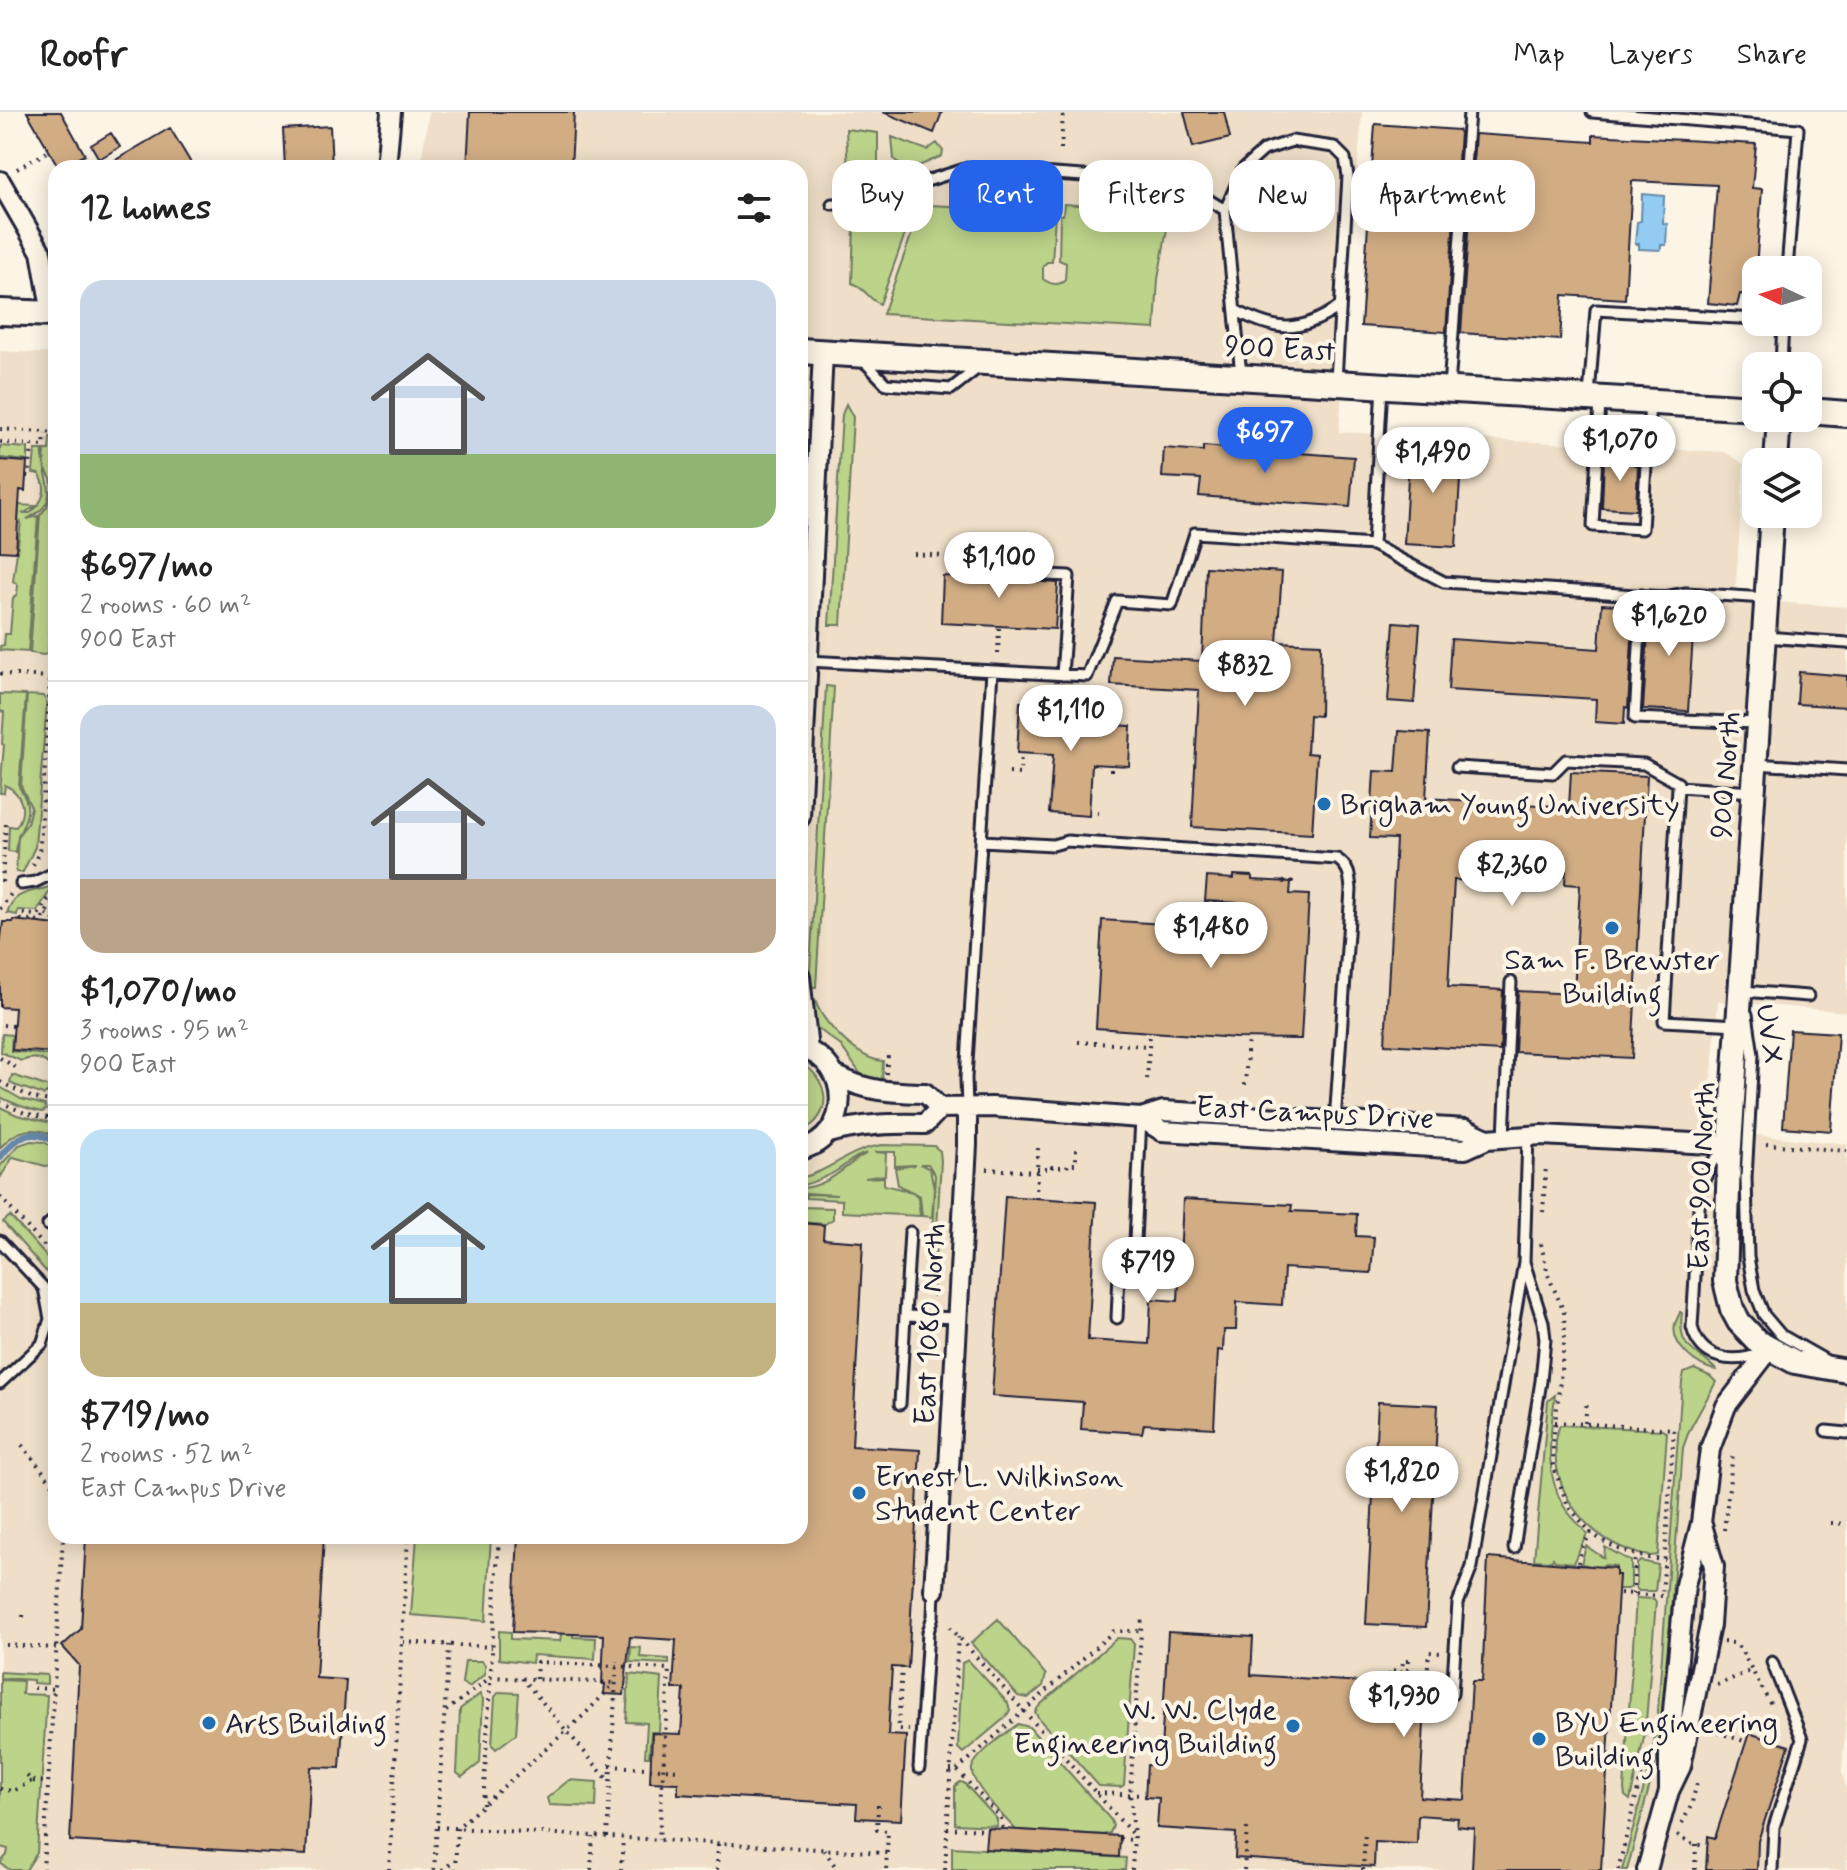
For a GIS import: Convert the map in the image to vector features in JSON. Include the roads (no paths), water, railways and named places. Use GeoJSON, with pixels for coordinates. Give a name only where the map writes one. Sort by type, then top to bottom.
{"type":"FeatureCollection","features":[{"type":"Feature","properties":{"kind":"main road"},"geometry":{"type":"LineString","coordinates":[[0,312],[48,314]]}},
{"type":"Feature","properties":{"kind":"main road","name":"900 East"},"geometry":{"type":"LineString","coordinates":[[811,352],[1742,407]]}},
{"type":"Feature","properties":{"kind":"main road"},"geometry":{"type":"LineString","coordinates":[[1822,412],[1847,414]]}},
{"type":"Feature","properties":{"kind":"street"},"geometry":{"type":"LineString","coordinates":[[387,160],[391,112]]}},
{"type":"Feature","properties":{"kind":"street"},"geometry":{"type":"LineString","coordinates":[[0,181],[41,252],[48,285]]}},
{"type":"Feature","properties":{"kind":"street"},"geometry":{"type":"LineString","coordinates":[[808,661],[811,352]]}},
{"type":"Feature","properties":{"kind":"street","name":"900 North"},"geometry":{"type":"LineString","coordinates":[[1740,991],[1771,528]]}},
{"type":"Feature","properties":{"kind":"street","name":"East 900 North"},"geometry":{"type":"LineString","coordinates":[[1740,991],[1724,1266],[1727,1295],[1739,1322],[1769,1350]]}},
{"type":"Feature","properties":{"kind":"street"},"geometry":{"type":"LineString","coordinates":[[808,1051],[820,1057],[837,1076],[838,1113],[829,1133]]}},
{"type":"Feature","properties":{"kind":"street","name":"East Campus Drive"},"geometry":{"type":"LineString","coordinates":[[837,1076],[859,1087],[885,1092],[925,1093],[940,1108]]}},
{"type":"Feature","properties":{"kind":"street","name":"East Campus Drive"},"geometry":{"type":"LineString","coordinates":[[808,1145],[829,1133],[851,1127],[882,1123],[925,1124],[940,1108],[967,1107],[1141,1118],[1163,1111],[1466,1129],[1495,1138]]}},
{"type":"Feature","properties":{"kind":"street","name":"East 1080 North"},"geometry":{"type":"LineString","coordinates":[[934,1590],[940,1489],[949,1468],[967,1107]]}},
{"type":"Feature","properties":{"kind":"street","name":"East Campus Drive"},"geometry":{"type":"LineString","coordinates":[[1141,1118],[1162,1131],[1465,1149],[1495,1138],[1528,1136],[1730,1145]]}},
{"type":"Feature","properties":{"kind":"street"},"geometry":{"type":"LineString","coordinates":[[1669,1791],[1669,1752],[1685,1585],[1701,1523],[1710,1449],[1719,1420],[1742,1381],[1769,1350],[1810,1367],[1847,1370]]}},
{"type":"Feature","properties":{"kind":"street"},"geometry":{"type":"LineString","coordinates":[[1647,1870],[1669,1791],[1681,1766],[1710,1625],[1714,1566],[1701,1523]]}},
{"type":"Feature","properties":{"kind":"lane"},"geometry":{"type":"LineString","coordinates":[[1449,390],[1469,112]]}},
{"type":"Feature","properties":{"kind":"lane"},"geometry":{"type":"LineString","coordinates":[[1592,112],[1798,129],[1788,256]]}},
{"type":"Feature","properties":{"kind":"lane"},"geometry":{"type":"LineString","coordinates":[[1241,378],[1225,210],[1243,169],[1264,150],[1292,141],[1334,147],[1345,158],[1348,176],[1336,383]]}},
{"type":"Feature","properties":{"kind":"lane"},"geometry":{"type":"LineString","coordinates":[[933,179],[968,168],[1156,181],[1186,186],[1225,210]]}},
{"type":"Feature","properties":{"kind":"lane"},"geometry":{"type":"LineString","coordinates":[[1235,310],[1263,325],[1293,328],[1319,321],[1339,307]]}},
{"type":"Feature","properties":{"kind":"lane"},"geometry":{"type":"LineString","coordinates":[[1650,402],[1642,529],[1593,526],[1597,453],[1596,310],[1742,318]]}},
{"type":"Feature","properties":{"kind":"lane"},"geometry":{"type":"LineString","coordinates":[[1373,545],[1382,386]]}},
{"type":"Feature","properties":{"kind":"lane"},"geometry":{"type":"LineString","coordinates":[[808,661],[1087,676],[1117,601],[1172,605],[1195,533],[1373,545],[1444,582],[1664,597],[1686,593],[1767,598]]}},
{"type":"Feature","properties":{"kind":"lane"},"geometry":{"type":"LineString","coordinates":[[1026,574],[1069,576],[1062,675]]}},
{"type":"Feature","properties":{"kind":"lane"},"geometry":{"type":"LineString","coordinates":[[1642,595],[1635,718],[1758,724]]}},
{"type":"Feature","properties":{"kind":"lane"},"geometry":{"type":"LineString","coordinates":[[1764,637],[1847,643]]}},
{"type":"Feature","properties":{"kind":"lane"},"geometry":{"type":"LineString","coordinates":[[967,1107],[992,671]]}},
{"type":"Feature","properties":{"kind":"lane"},"geometry":{"type":"LineString","coordinates":[[1457,767],[1553,773],[1566,760],[1644,764],[1678,783],[1664,1021],[1738,1025]]}},
{"type":"Feature","properties":{"kind":"lane"},"geometry":{"type":"LineString","coordinates":[[1756,764],[1847,770]]}},
{"type":"Feature","properties":{"kind":"lane"},"geometry":{"type":"LineString","coordinates":[[1678,787],[1754,792]]}},
{"type":"Feature","properties":{"kind":"lane"},"geometry":{"type":"LineString","coordinates":[[982,841],[1053,845],[1067,841],[1337,859],[1345,864],[1351,890],[1334,1141]]}},
{"type":"Feature","properties":{"kind":"lane"},"geometry":{"type":"LineString","coordinates":[[21,884],[48,876]]}},
{"type":"Feature","properties":{"kind":"lane"},"geometry":{"type":"LineString","coordinates":[[1495,1138],[1511,982]]}},
{"type":"Feature","properties":{"kind":"lane"},"geometry":{"type":"LineString","coordinates":[[1740,991],[1808,996]]}},
{"type":"Feature","properties":{"kind":"lane","name":"UVX"},"geometry":{"type":"LineString","coordinates":[[1740,991],[1747,1011],[1753,1055],[1746,1178],[1748,1257],[1754,1290],[1764,1315],[1781,1335],[1847,1370]]}},
{"type":"Feature","properties":{"kind":"lane"},"geometry":{"type":"LineString","coordinates":[[1117,1318],[1119,1274],[1135,1241],[1141,1118]]}},
{"type":"Feature","properties":{"kind":"lane"},"geometry":{"type":"LineString","coordinates":[[1452,1694],[1458,1603],[1472,1567],[1524,1262],[1528,1136]]}},
{"type":"Feature","properties":{"kind":"lane"},"geometry":{"type":"LineString","coordinates":[[1730,1145],[1711,1164],[1700,1191],[1692,1327],[1698,1343],[1713,1356],[1735,1359],[1769,1350]]}},
{"type":"Feature","properties":{"kind":"lane"},"geometry":{"type":"LineString","coordinates":[[900,1404],[910,1232]]}},
{"type":"Feature","properties":{"kind":"lane"},"geometry":{"type":"LineString","coordinates":[[0,1241],[44,1288],[48,1309]]}},
{"type":"Feature","properties":{"kind":"lane"},"geometry":{"type":"LineString","coordinates":[[1514,1548],[1545,1339],[1543,1322],[1524,1262]]}},
{"type":"Feature","properties":{"kind":"lane"},"geometry":{"type":"LineString","coordinates":[[905,1316],[958,1318]]}},
{"type":"Feature","properties":{"kind":"lane"},"geometry":{"type":"LineString","coordinates":[[0,1383],[42,1344],[48,1325]]}},
{"type":"Feature","properties":{"kind":"lane"},"geometry":{"type":"LineString","coordinates":[[1826,1431],[1847,1433]]}},
{"type":"Feature","properties":{"kind":"lane"},"geometry":{"type":"LineString","coordinates":[[919,1768],[928,1632],[933,1616],[934,1590]]}},
{"type":"Feature","properties":{"kind":"lane"},"geometry":{"type":"LineString","coordinates":[[1772,1662],[1802,1739],[1774,1827],[1772,1870]]}},
{"type":"Feature","properties":{"kind":"water"},"geometry":{"type":"Polygon","coordinates":[[[1642,194],[1664,196],[1666,245],[1661,245],[1661,250],[1639,249],[1639,244],[1635,244],[1637,222],[1641,221],[1642,194]]]}},
{"type":"Feature","properties":{"kind":"waterway"},"geometry":{"type":"LineString","coordinates":[[0,1157],[25,1136],[32,1134],[48,1138]]}},
{"type":"Feature","properties":{"kind":"place","name":"Brigham Young University"},"geometry":{"type":"Point","coordinates":[1324,804]}},
{"type":"Feature","properties":{"kind":"place","name":"Sam F. Brewster Building"},"geometry":{"type":"Point","coordinates":[1612,928]}},
{"type":"Feature","properties":{"kind":"place","name":"Ernest L. Wilkinson Student Center"},"geometry":{"type":"Point","coordinates":[859,1493]}},
{"type":"Feature","properties":{"kind":"place","name":"Arts Building"},"geometry":{"type":"Point","coordinates":[209,1723]}},
{"type":"Feature","properties":{"kind":"place","name":"W. W. Clyde Engineering Building"},"geometry":{"type":"Point","coordinates":[1293,1726]}},
{"type":"Feature","properties":{"kind":"place","name":"BYU Engineering Building"},"geometry":{"type":"Point","coordinates":[1539,1739]}}]}
